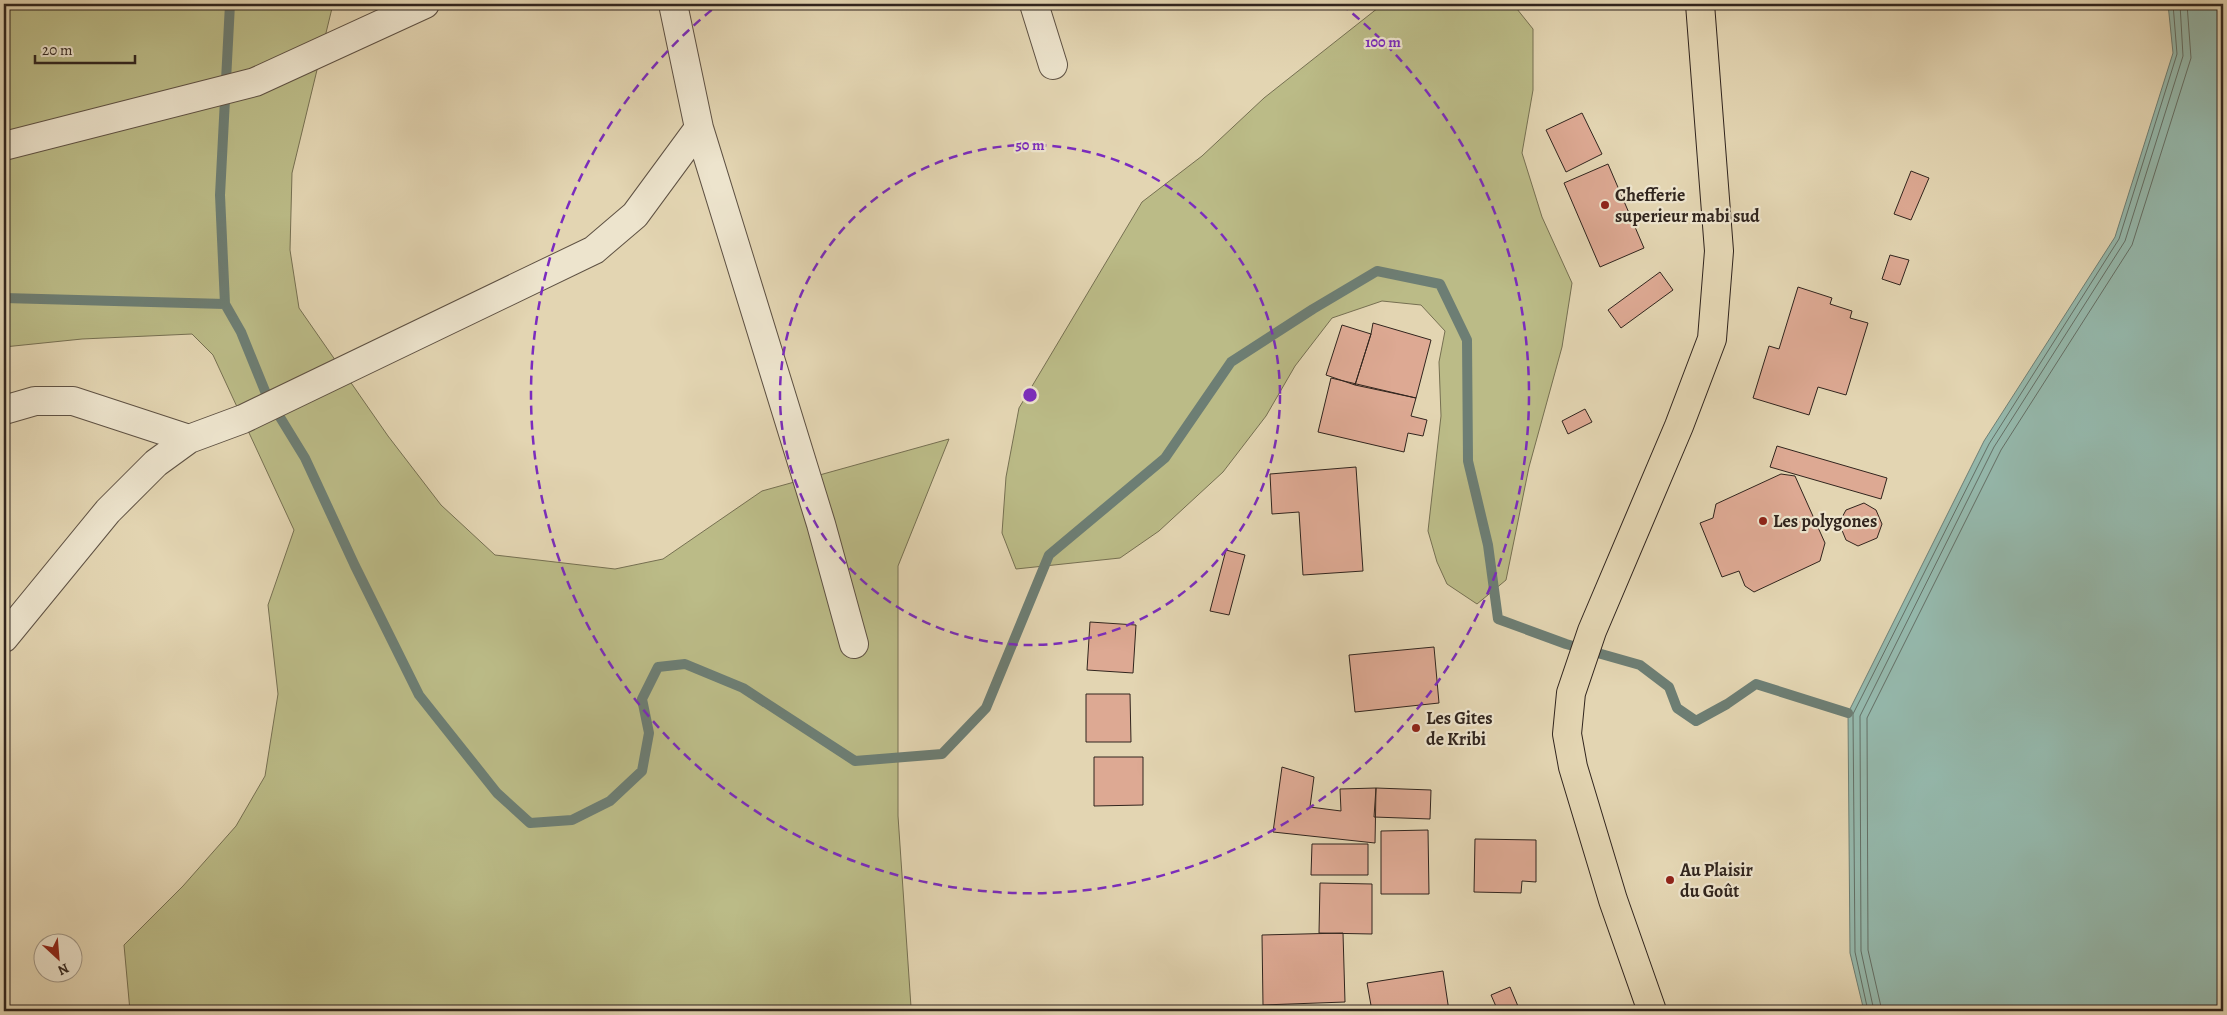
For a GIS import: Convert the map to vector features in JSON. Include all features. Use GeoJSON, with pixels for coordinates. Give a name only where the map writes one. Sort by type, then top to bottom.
{"type":"FeatureCollection","features":[{"type":"Feature","properties":{"kind":"highway"},"geometry":{"type":"LineString","coordinates":[[1652,1011],[1613,900],[1572,767],[1567,734],[1572,693],[1592,631],[1679,426],[1712,339],[1719,251],[1700,4]]}},
{"type":"Feature","properties":{"kind":"street"},"geometry":{"type":"LineString","coordinates":[[4,146],[255,82],[425,4]]}},
{"type":"Feature","properties":{"kind":"street"},"geometry":{"type":"LineString","coordinates":[[673,4],[699,128],[821,524],[854,644]]}},
{"type":"Feature","properties":{"kind":"street"},"geometry":{"type":"LineString","coordinates":[[1034,4],[1053,65]]}},
{"type":"Feature","properties":{"kind":"street"},"geometry":{"type":"LineString","coordinates":[[4,638],[108,511],[156,463],[189,439],[242,419],[315,385],[594,250],[635,216],[699,128]]}},
{"type":"Feature","properties":{"kind":"street"},"geometry":{"type":"LineString","coordinates":[[4,410],[35,401],[73,401],[189,439]]}},
{"type":"Feature","properties":{"kind":"green space"},"geometry":{"type":"Polygon","coordinates":[[[4,4],[333,4],[292,173],[290,250],[299,308],[388,436],[441,505],[495,555],[615,569],[663,559],[762,491],[949,439],[898,566],[898,816],[911,1007],[914,1011],[130,1011],[124,945],[183,886],[236,826],[265,776],[278,694],[268,605],[294,530],[213,355],[192,334],[82,339],[4,347],[4,4]]]}},
{"type":"Feature","properties":{"kind":"green space"},"geometry":{"type":"Polygon","coordinates":[[[1383,4],[1513,4],[1533,29],[1533,90],[1522,153],[1542,217],[1572,283],[1562,347],[1529,467],[1506,580],[1477,604],[1447,584],[1437,562],[1428,531],[1441,416],[1439,362],[1445,331],[1421,305],[1382,301],[1332,318],[1295,366],[1266,416],[1223,472],[1159,531],[1120,558],[1016,569],[1002,533],[1006,477],[1019,408],[1142,202],[1202,156],[1264,98],[1383,4]]]}},
{"type":"Feature","properties":{"kind":"water"},"geometry":{"type":"Polygon","coordinates":[[[2168,4],[2223,4],[2223,1011],[1864,1011],[1850,953],[1848,713],[1984,441],[2115,237],[2173,53],[2168,4]]]}},
{"type":"Feature","properties":{"kind":"building"},"geometry":{"type":"Polygon","coordinates":[[[1582,113],[1602,154],[1566,172],[1546,130],[1582,113]]]}},
{"type":"Feature","properties":{"kind":"building"},"geometry":{"type":"Polygon","coordinates":[[[1608,164],[1644,248],[1600,267],[1564,183],[1608,164]]]}},
{"type":"Feature","properties":{"kind":"building"},"geometry":{"type":"Polygon","coordinates":[[[1911,171],[1929,178],[1911,220],[1894,214],[1911,171]]]}},
{"type":"Feature","properties":{"kind":"building"},"geometry":{"type":"Polygon","coordinates":[[[1890,255],[1909,260],[1900,285],[1882,279],[1890,255]]]}},
{"type":"Feature","properties":{"kind":"building"},"geometry":{"type":"Polygon","coordinates":[[[1660,272],[1673,290],[1621,328],[1608,310],[1660,272]]]}},
{"type":"Feature","properties":{"kind":"building"},"geometry":{"type":"Polygon","coordinates":[[[1798,287],[1832,298],[1830,304],[1852,311],[1850,318],[1868,323],[1846,395],[1818,387],[1809,415],[1753,398],[1769,346],[1779,349],[1798,287]]]}},
{"type":"Feature","properties":{"kind":"building"},"geometry":{"type":"Polygon","coordinates":[[[1373,323],[1431,340],[1416,398],[1355,385],[1373,323]]]}},
{"type":"Feature","properties":{"kind":"building"},"geometry":{"type":"Polygon","coordinates":[[[1342,325],[1371,334],[1355,385],[1326,375],[1342,325]]]}},
{"type":"Feature","properties":{"kind":"building"},"geometry":{"type":"Polygon","coordinates":[[[1331,378],[1416,398],[1411,416],[1427,420],[1423,436],[1408,433],[1404,452],[1318,432],[1331,378]]]}},
{"type":"Feature","properties":{"kind":"building"},"geometry":{"type":"Polygon","coordinates":[[[1585,409],[1592,422],[1568,434],[1562,421],[1585,409]]]}},
{"type":"Feature","properties":{"kind":"building"},"geometry":{"type":"Polygon","coordinates":[[[1777,446],[1887,478],[1881,499],[1770,467],[1777,446]]]}},
{"type":"Feature","properties":{"kind":"building"},"geometry":{"type":"Polygon","coordinates":[[[1356,467],[1363,571],[1303,575],[1299,512],[1272,514],[1270,474],[1356,467]]]}},
{"type":"Feature","properties":{"kind":"building"},"geometry":{"type":"Polygon","coordinates":[[[1781,474],[1795,476],[1825,543],[1820,561],[1754,592],[1745,586],[1739,571],[1722,577],[1700,523],[1713,518],[1716,504],[1781,474]]]}},
{"type":"Feature","properties":{"kind":"building"},"geometry":{"type":"Polygon","coordinates":[[[1864,503],[1876,510],[1882,524],[1877,538],[1858,546],[1846,540],[1839,523],[1846,510],[1864,503]]]}},
{"type":"Feature","properties":{"kind":"building"},"geometry":{"type":"Polygon","coordinates":[[[1226,550],[1245,555],[1229,615],[1210,611],[1226,550]]]}},
{"type":"Feature","properties":{"kind":"building"},"geometry":{"type":"Polygon","coordinates":[[[1090,622],[1136,625],[1133,673],[1087,670],[1090,622]]]}},
{"type":"Feature","properties":{"kind":"building"},"geometry":{"type":"Polygon","coordinates":[[[1434,647],[1439,703],[1355,712],[1349,655],[1434,647]]]}},
{"type":"Feature","properties":{"kind":"building"},"geometry":{"type":"Polygon","coordinates":[[[1086,694],[1130,694],[1131,742],[1086,742],[1086,694]]]}},
{"type":"Feature","properties":{"kind":"building"},"geometry":{"type":"Polygon","coordinates":[[[1094,757],[1143,757],[1143,805],[1094,806],[1094,757]]]}},
{"type":"Feature","properties":{"kind":"building"},"geometry":{"type":"Polygon","coordinates":[[[1282,767],[1314,777],[1310,807],[1341,811],[1340,789],[1376,788],[1375,843],[1273,832],[1282,767]]]}},
{"type":"Feature","properties":{"kind":"building"},"geometry":{"type":"Polygon","coordinates":[[[1376,788],[1431,790],[1430,819],[1374,817],[1376,788]]]}},
{"type":"Feature","properties":{"kind":"building"},"geometry":{"type":"Polygon","coordinates":[[[1428,830],[1429,894],[1381,894],[1381,831],[1428,830]]]}},
{"type":"Feature","properties":{"kind":"building"},"geometry":{"type":"Polygon","coordinates":[[[1475,839],[1536,840],[1536,882],[1522,881],[1521,893],[1474,892],[1475,839]]]}},
{"type":"Feature","properties":{"kind":"building"},"geometry":{"type":"Polygon","coordinates":[[[1312,844],[1368,844],[1368,875],[1311,875],[1312,844]]]}},
{"type":"Feature","properties":{"kind":"building"},"geometry":{"type":"Polygon","coordinates":[[[1320,883],[1372,884],[1372,934],[1319,933],[1320,883]]]}},
{"type":"Feature","properties":{"kind":"building"},"geometry":{"type":"Polygon","coordinates":[[[1343,933],[1345,1002],[1263,1005],[1262,935],[1343,933]]]}},
{"type":"Feature","properties":{"kind":"building"},"geometry":{"type":"Polygon","coordinates":[[[1443,971],[1449,1011],[1372,1011],[1367,983],[1443,971]]]}},
{"type":"Feature","properties":{"kind":"building"},"geometry":{"type":"Polygon","coordinates":[[[1510,987],[1520,1011],[1498,1011],[1491,995],[1510,987]]]}},
{"type":"Feature","properties":{"kind":"waterway"},"geometry":{"type":"LineString","coordinates":[[230,4],[220,195],[225,304],[241,332],[267,396],[305,458],[355,566],[419,695],[497,793],[530,823],[572,820],[610,801],[642,771],[649,733],[642,699],[658,667],[685,664],[743,688],[855,761],[942,754],[986,708],[1049,555],[1165,458],[1231,362],[1313,309],[1377,271],[1440,284],[1467,340],[1468,461],[1488,545],[1498,619],[1566,644],[1640,665],[1669,687],[1677,708],[1696,721],[1727,704],[1756,684],[1848,713]]}},
{"type":"Feature","properties":{"kind":"waterway"},"geometry":{"type":"LineString","coordinates":[[4,298],[225,304]]}},
{"type":"Feature","properties":{"kind":"place","name":"Chefferie superieur mabi sud"},"geometry":{"type":"Point","coordinates":[1605,205]}},
{"type":"Feature","properties":{"kind":"place","name":"Les polygones"},"geometry":{"type":"Point","coordinates":[1763,521]}},
{"type":"Feature","properties":{"kind":"place","name":"Les Gites de Kribi"},"geometry":{"type":"Point","coordinates":[1416,728]}},
{"type":"Feature","properties":{"kind":"place","name":"Au Plaisir du Goût"},"geometry":{"type":"Point","coordinates":[1670,880]}}]}
